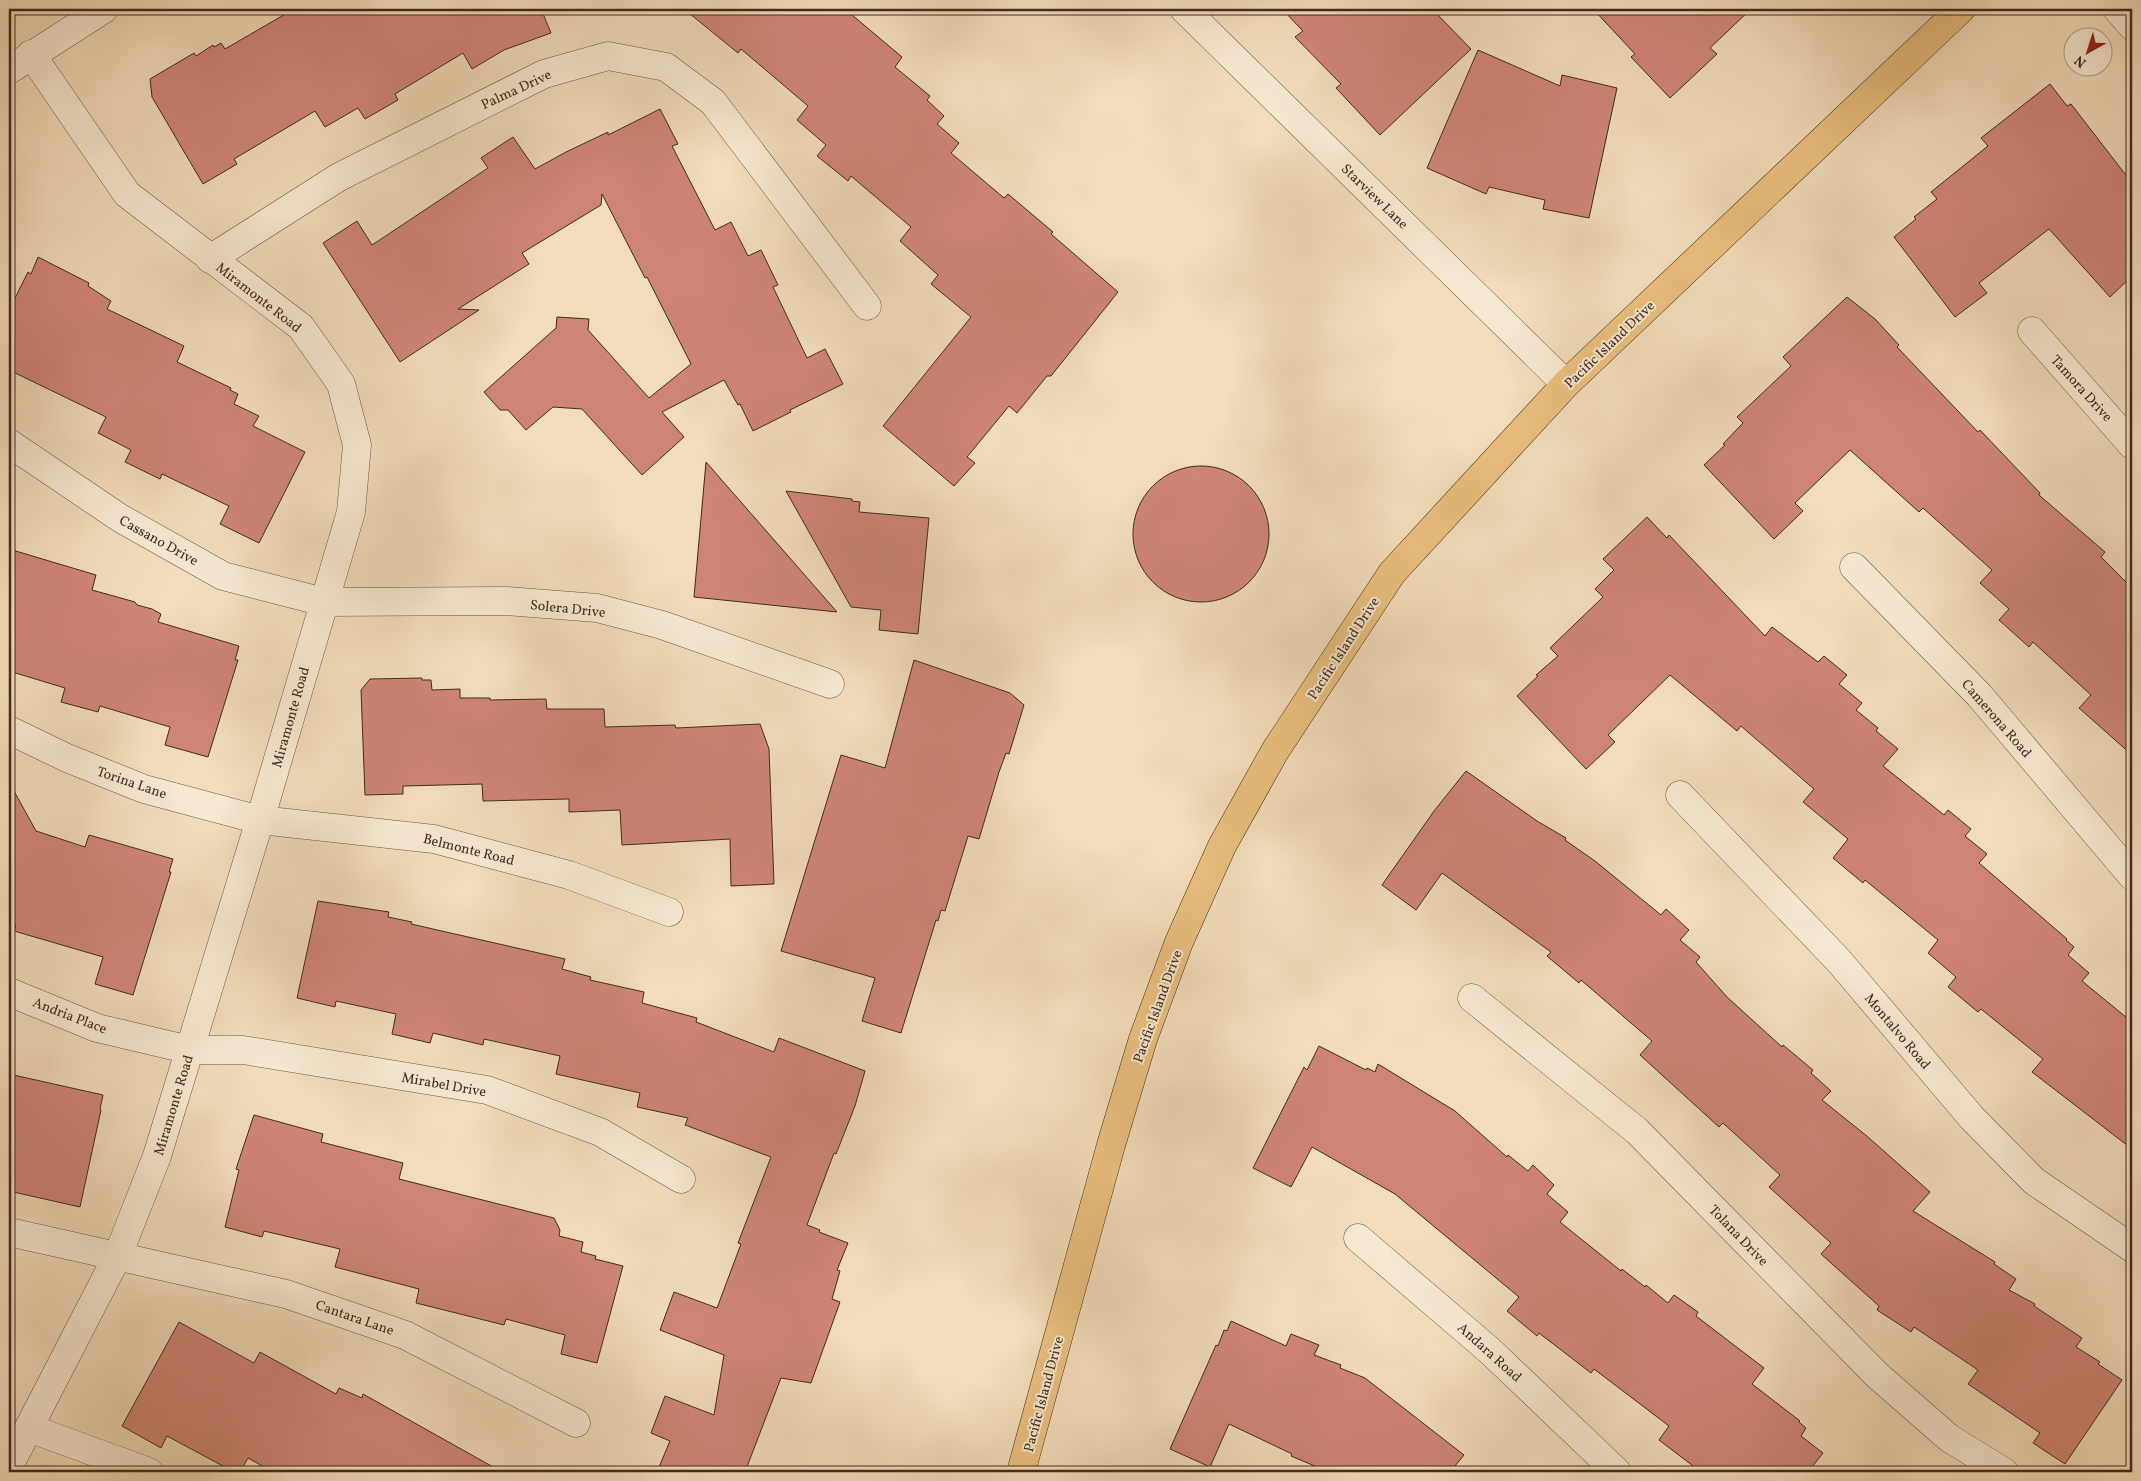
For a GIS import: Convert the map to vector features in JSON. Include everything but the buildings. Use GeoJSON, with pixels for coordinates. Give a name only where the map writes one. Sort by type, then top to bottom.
{"type":"FeatureCollection","features":[{"type":"Feature","properties":{"kind":"main road","name":"Pacific Island Drive"},"geometry":{"type":"LineString","coordinates":[[1021,1472],[1111,1145],[1143,1039],[1179,942],[1222,846],[1274,751],[1392,573],[1566,384],[1961,9]]}},
{"type":"Feature","properties":{"kind":"street"},"geometry":{"type":"LineString","coordinates":[[9,70],[31,54],[104,9]]}},
{"type":"Feature","properties":{"kind":"street","name":"Starview Lane"},"geometry":{"type":"LineString","coordinates":[[1184,9],[1566,384]]}},
{"type":"Feature","properties":{"kind":"street"},"geometry":{"type":"LineString","coordinates":[[2117,9],[2132,26]]}},
{"type":"Feature","properties":{"kind":"street","name":"Miramonte Road"},"geometry":{"type":"LineString","coordinates":[[9,1466],[118,1255],[157,1156],[260,820],[351,512],[357,445],[341,384],[301,327],[127,194],[31,54]]}},
{"type":"Feature","properties":{"kind":"street","name":"Palma Drive"},"geometry":{"type":"LineString","coordinates":[[210,259],[339,177],[544,74],[608,56],[666,67],[713,102],[867,306]]}},
{"type":"Feature","properties":{"kind":"street","name":"Tamora Drive"},"geometry":{"type":"LineString","coordinates":[[2032,331],[2132,445]]}},
{"type":"Feature","properties":{"kind":"street","name":"Cassano Drive"},"geometry":{"type":"LineString","coordinates":[[9,443],[120,518],[223,576],[324,602]]}},
{"type":"Feature","properties":{"kind":"street","name":"Camerona Road"},"geometry":{"type":"LineString","coordinates":[[1854,567],[1980,696],[2132,876]]}},
{"type":"Feature","properties":{"kind":"street","name":"Solera Drive"},"geometry":{"type":"LineString","coordinates":[[324,602],[506,602],[597,608],[662,625],[830,684]]}},
{"type":"Feature","properties":{"kind":"street","name":"Torina Lane"},"geometry":{"type":"LineString","coordinates":[[9,730],[67,758],[144,789],[260,820]]}},
{"type":"Feature","properties":{"kind":"street","name":"Montalvo Road"},"geometry":{"type":"LineString","coordinates":[[1680,795],[1839,962],[1972,1118],[2034,1181],[2132,1248]]}},
{"type":"Feature","properties":{"kind":"street","name":"Belmonte Road"},"geometry":{"type":"LineString","coordinates":[[260,820],[434,839],[569,875],[669,912]]}},
{"type":"Feature","properties":{"kind":"street","name":"Andria Place"},"geometry":{"type":"LineString","coordinates":[[9,992],[97,1028],[190,1050]]}},
{"type":"Feature","properties":{"kind":"street","name":"Tolana Drive"},"geometry":{"type":"LineString","coordinates":[[1472,998],[1637,1131],[1884,1382],[1948,1438],[2004,1472]]}},
{"type":"Feature","properties":{"kind":"street","name":"Mirabel Drive"},"geometry":{"type":"LineString","coordinates":[[190,1050],[243,1050],[487,1090],[600,1132],[681,1179]]}},
{"type":"Feature","properties":{"kind":"street","name":"Cantara Lane"},"geometry":{"type":"LineString","coordinates":[[9,1232],[286,1294],[405,1334],[576,1423]]}},
{"type":"Feature","properties":{"kind":"street","name":"Andara Road"},"geometry":{"type":"LineString","coordinates":[[1358,1238],[1489,1350],[1617,1472]]}},
{"type":"Feature","properties":{"kind":"street"},"geometry":{"type":"LineString","coordinates":[[30,1428],[149,1472]]}}]}
